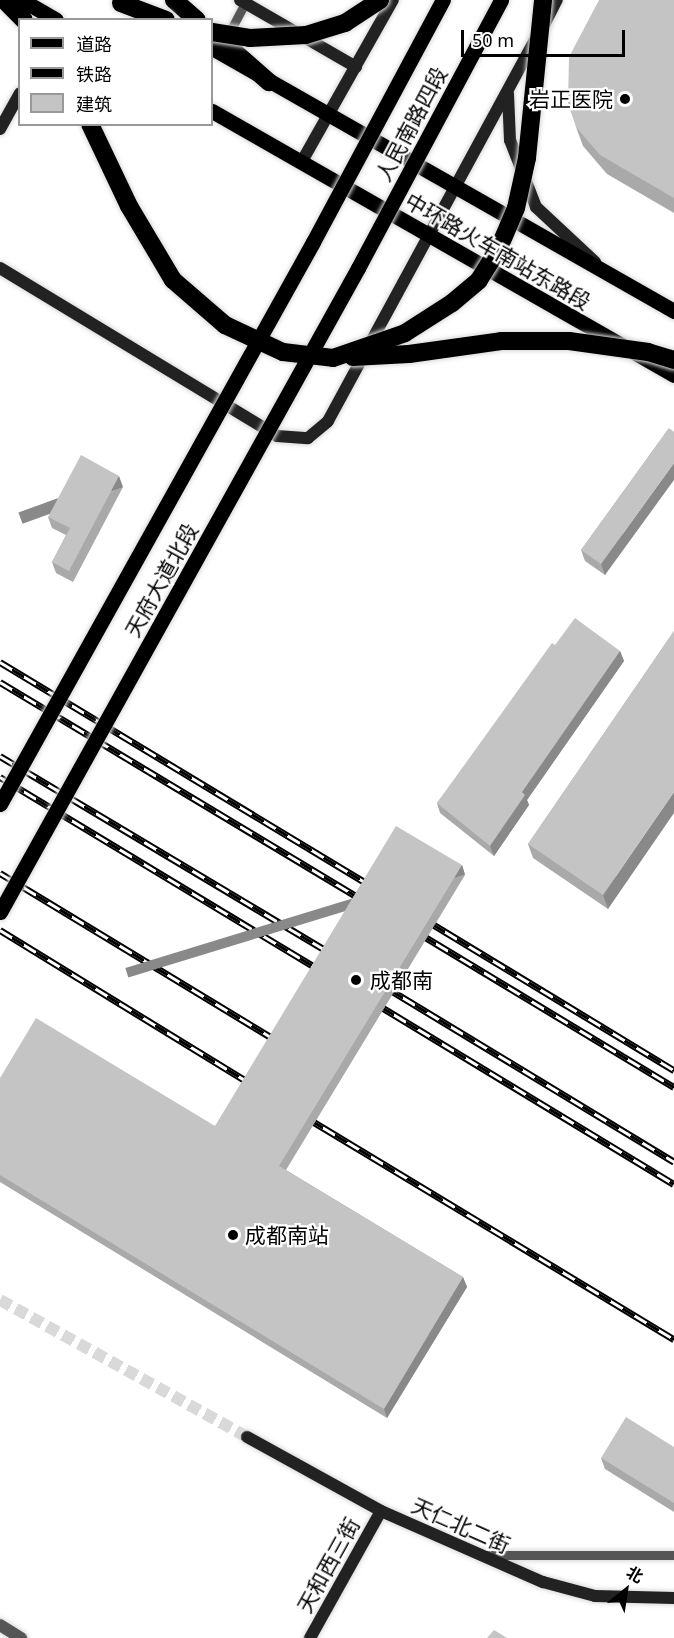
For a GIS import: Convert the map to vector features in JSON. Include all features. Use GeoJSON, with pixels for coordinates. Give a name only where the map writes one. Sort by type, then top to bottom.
{"type":"FeatureCollection","features":[{"type":"Feature","properties":{"kind":"highway"},"geometry":{"type":"LineString","coordinates":[[4,0],[22,18]]}},
{"type":"Feature","properties":{"kind":"highway"},"geometry":{"type":"LineString","coordinates":[[174,0],[195,18]]}},
{"type":"Feature","properties":{"kind":"highway"},"geometry":{"type":"LineString","coordinates":[[215,41],[306,35],[345,23],[380,0]]}},
{"type":"Feature","properties":{"kind":"highway"},"geometry":{"type":"LineString","coordinates":[[333,358],[405,333],[452,303],[479,280],[499,248],[516,208],[527,158],[543,0]]}},
{"type":"Feature","properties":{"kind":"highway"},"geometry":{"type":"LineString","coordinates":[[122,1],[160,18]]}},
{"type":"Feature","properties":{"kind":"highway"},"geometry":{"type":"LineString","coordinates":[[215,41],[269,82]]}},
{"type":"Feature","properties":{"kind":"highway"},"geometry":{"type":"LineString","coordinates":[[91,126],[129,206],[173,280],[225,325],[283,352],[333,358],[409,354],[513,341],[569,341],[648,352],[674,360]]}},
{"type":"Feature","properties":{"kind":"main road"},"geometry":{"type":"LineString","coordinates":[[22,0],[53,18]]}},
{"type":"Feature","properties":{"kind":"main road","name":"人民南路四段"},"geometry":{"type":"LineString","coordinates":[[313,242],[443,0]]}},
{"type":"Feature","properties":{"kind":"main road","name":"人民南路四段"},"geometry":{"type":"LineString","coordinates":[[358,268],[501,0]]}},
{"type":"Feature","properties":{"kind":"main road","name":"中环路火车南站东路段"},"geometry":{"type":"LineString","coordinates":[[269,82],[457,190],[602,268],[674,311]]}},
{"type":"Feature","properties":{"kind":"main road","name":"中环路火车南站东路段"},"geometry":{"type":"LineString","coordinates":[[213,112],[674,375]]}},
{"type":"Feature","properties":{"kind":"main road","name":"天府大道北段"},"geometry":{"type":"LineString","coordinates":[[0,804],[313,242]]}},
{"type":"Feature","properties":{"kind":"main road","name":"天府大道北段"},"geometry":{"type":"LineString","coordinates":[[0,912],[358,268]]}},
{"type":"Feature","properties":{"kind":"street"},"geometry":{"type":"LineString","coordinates":[[301,163],[393,0]]}},
{"type":"Feature","properties":{"kind":"street"},"geometry":{"type":"LineString","coordinates":[[0,268],[277,436],[308,438],[328,421],[457,190],[557,0]]}},
{"type":"Feature","properties":{"kind":"street"},"geometry":{"type":"LineString","coordinates":[[244,1],[356,67]]}},
{"type":"Feature","properties":{"kind":"street"},"geometry":{"type":"LineString","coordinates":[[508,91],[510,140],[536,207],[602,268]]}},
{"type":"Feature","properties":{"kind":"street"},"geometry":{"type":"LineString","coordinates":[[0,129],[18,97]]}},
{"type":"Feature","properties":{"kind":"street","name":"天仁北二街"},"geometry":{"type":"LineString","coordinates":[[247,1437],[381,1511],[476,1555],[543,1582],[595,1596],[674,1598]]}},
{"type":"Feature","properties":{"kind":"street","name":"天和西三街"},"geometry":{"type":"LineString","coordinates":[[310,1638],[381,1511]]}},
{"type":"Feature","properties":{"kind":"street"},"geometry":{"type":"LineString","coordinates":[[0,1625],[21,1638]]}},
{"type":"Feature","properties":{"kind":"lane"},"geometry":{"type":"LineString","coordinates":[[215,41],[244,1]]}},
{"type":"Feature","properties":{"kind":"lane"},"geometry":{"type":"LineString","coordinates":[[476,1555],[674,1555]]}},
{"type":"Feature","properties":{"kind":"building","name":"岩正医院"},"geometry":{"type":"Polygon","coordinates":[[[599,0],[674,0],[674,198],[600,155],[576,127],[568,103],[569,57],[599,0]]]}},
{"type":"Feature","properties":{"kind":"building"},"geometry":{"type":"Polygon","coordinates":[[[669,428],[674,432],[674,463],[601,564],[581,550],[669,428]]]}},
{"type":"Feature","properties":{"kind":"building"},"geometry":{"type":"Polygon","coordinates":[[[81,455],[119,476],[69,571],[52,562],[70,528],[48,517],[81,455]]]}},
{"type":"Feature","properties":{"kind":"building"},"geometry":{"type":"Polygon","coordinates":[[[575,618],[620,651],[522,792],[525,795],[490,846],[437,803],[552,643],[555,645],[575,618]]]}},
{"type":"Feature","properties":{"kind":"building"},"geometry":{"type":"Polygon","coordinates":[[[674,631],[674,792],[603,895],[528,844],[674,631]]]}},
{"type":"Feature","properties":{"kind":"building","name":"成都南站"},"geometry":{"type":"Polygon","coordinates":[[[396,826],[462,865],[279,1166],[463,1277],[384,1409],[0,1175],[0,1078],[36,1018],[215,1126],[396,826]]]}},
{"type":"Feature","properties":{"kind":"building"},"geometry":{"type":"Polygon","coordinates":[[[626,1417],[674,1447],[674,1503],[601,1458],[626,1417]]]}},
{"type":"Feature","properties":{"kind":"building"},"geometry":{"type":"Polygon","coordinates":[[[494,1630],[507,1638],[487,1638],[494,1630]]]}},
{"type":"Feature","properties":{"kind":"tunnel"},"geometry":{"type":"LineString","coordinates":[[0,1300],[247,1437]]}},
{"type":"Feature","properties":{"kind":"railway"},"geometry":{"type":"LineString","coordinates":[[0,662],[378,890]]}},
{"type":"Feature","properties":{"kind":"railway"},"geometry":{"type":"LineString","coordinates":[[0,682],[368,903]]}},
{"type":"Feature","properties":{"kind":"railway"},"geometry":{"type":"LineString","coordinates":[[0,756],[335,956]]}},
{"type":"Feature","properties":{"kind":"railway"},"geometry":{"type":"LineString","coordinates":[[0,777],[326,974]]}},
{"type":"Feature","properties":{"kind":"railway"},"geometry":{"type":"LineString","coordinates":[[0,873],[282,1044]]}},
{"type":"Feature","properties":{"kind":"railway"},"geometry":{"type":"LineString","coordinates":[[421,917],[674,1070]]}},
{"type":"Feature","properties":{"kind":"railway"},"geometry":{"type":"LineString","coordinates":[[412,929],[674,1087]]}},
{"type":"Feature","properties":{"kind":"railway"},"geometry":{"type":"LineString","coordinates":[[0,930],[258,1088]]}},
{"type":"Feature","properties":{"kind":"railway"},"geometry":{"type":"LineString","coordinates":[[379,983],[674,1162]]}},
{"type":"Feature","properties":{"kind":"railway"},"geometry":{"type":"LineString","coordinates":[[370,1000],[674,1184]]}},
{"type":"Feature","properties":{"kind":"railway"},"geometry":{"type":"LineString","coordinates":[[299,1113],[674,1339]]}},
{"type":"Feature","properties":{"kind":"place","name":"岩正医院"},"geometry":{"type":"Point","coordinates":[625,99]}},
{"type":"Feature","properties":{"kind":"place","name":"成都南"},"geometry":{"type":"Point","coordinates":[356,980]}},
{"type":"Feature","properties":{"kind":"place","name":"成都南站"},"geometry":{"type":"Point","coordinates":[233,1235]}}]}
